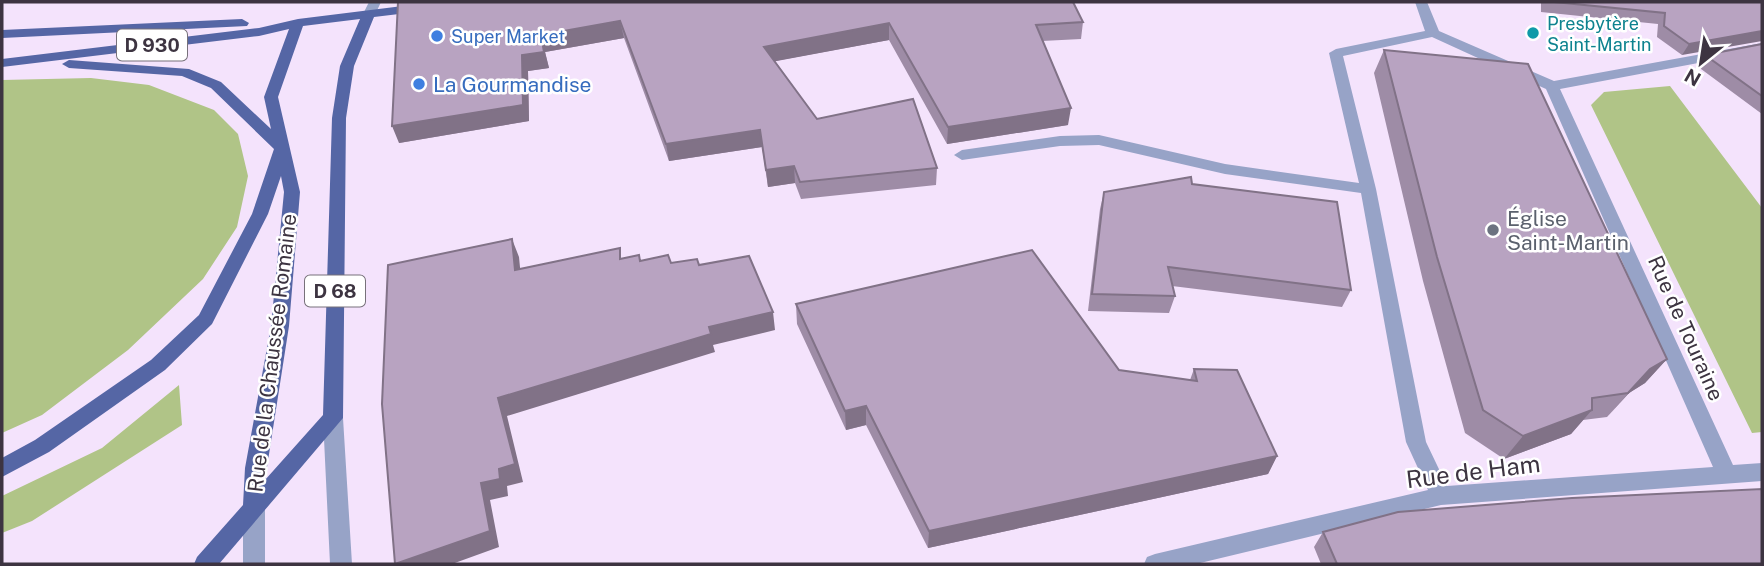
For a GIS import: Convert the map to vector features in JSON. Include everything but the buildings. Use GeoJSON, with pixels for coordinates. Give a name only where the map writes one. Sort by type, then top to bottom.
{"type":"FeatureCollection","features":[{"type":"Feature","properties":{"kind":"main road","name":"D 930"},"geometry":{"type":"LineString","coordinates":[[4,63],[259,32],[372,8],[434,7]]}},
{"type":"Feature","properties":{"kind":"main road","name":"D 68"},"geometry":{"type":"LineString","coordinates":[[333,418],[339,118],[347,66],[372,8]]}},
{"type":"Feature","properties":{"kind":"main road","name":"D 930"},"geometry":{"type":"LineString","coordinates":[[2,34],[254,21],[298,23]]}},
{"type":"Feature","properties":{"kind":"main road","name":"Rue de la Chaussée Romaine"},"geometry":{"type":"LineString","coordinates":[[254,509],[255,468],[279,326],[292,192],[271,97],[298,23]]}},
{"type":"Feature","properties":{"kind":"main road"},"geometry":{"type":"LineString","coordinates":[[2,468],[41,446],[158,365],[206,319],[260,214],[282,148],[216,85],[184,72],[105,65],[4,63]]}},
{"type":"Feature","properties":{"kind":"main road"},"geometry":{"type":"LineString","coordinates":[[205,564],[333,418]]}},
{"type":"Feature","properties":{"kind":"street"},"geometry":{"type":"LineString","coordinates":[[1420,2],[1433,33]]}},
{"type":"Feature","properties":{"kind":"street"},"geometry":{"type":"LineString","coordinates":[[1441,496],[1416,442],[1368,189],[1336,53],[1433,33],[1552,86],[1762,47]]}},
{"type":"Feature","properties":{"kind":"street","name":"Rue de Touraine"},"geometry":{"type":"LineString","coordinates":[[1552,86],[1727,475]]}},
{"type":"Feature","properties":{"kind":"street"},"geometry":{"type":"LineString","coordinates":[[961,155],[1059,141],[1098,140],[1225,169],[1368,189]]}},
{"type":"Feature","properties":{"kind":"street","name":"D 68"},"geometry":{"type":"LineString","coordinates":[[333,418],[341,564]]}},
{"type":"Feature","properties":{"kind":"street","name":"Rue de Ham"},"geometry":{"type":"LineString","coordinates":[[1155,564],[1441,496],[1762,472]]}},
{"type":"Feature","properties":{"kind":"street","name":"Rue de la Chaussée Romaine"},"geometry":{"type":"LineString","coordinates":[[254,509],[254,564]]}},
{"type":"Feature","properties":{"kind":"green space"},"geometry":{"type":"Polygon","coordinates":[[[91,78],[149,85],[214,110],[238,134],[248,176],[237,227],[203,279],[128,350],[42,415],[2,433],[2,80],[91,78]]]}},
{"type":"Feature","properties":{"kind":"green space"},"geometry":{"type":"Polygon","coordinates":[[[1670,86],[1762,208],[1762,432],[1752,433],[1591,105],[1604,92],[1670,86]]]}},
{"type":"Feature","properties":{"kind":"green space"},"geometry":{"type":"Polygon","coordinates":[[[179,385],[182,425],[32,521],[2,533],[2,496],[102,448],[179,385]]]}},
{"type":"Feature","properties":{"kind":"place","name":"Presbytère Saint-Martin"},"geometry":{"type":"Point","coordinates":[1533,33]}},
{"type":"Feature","properties":{"kind":"place","name":"Super Market"},"geometry":{"type":"Point","coordinates":[437,36]}},
{"type":"Feature","properties":{"kind":"place","name":"La Gourmandise"},"geometry":{"type":"Point","coordinates":[419,84]}},
{"type":"Feature","properties":{"kind":"place","name":"Église Saint-Martin"},"geometry":{"type":"Point","coordinates":[1493,230]}}]}
